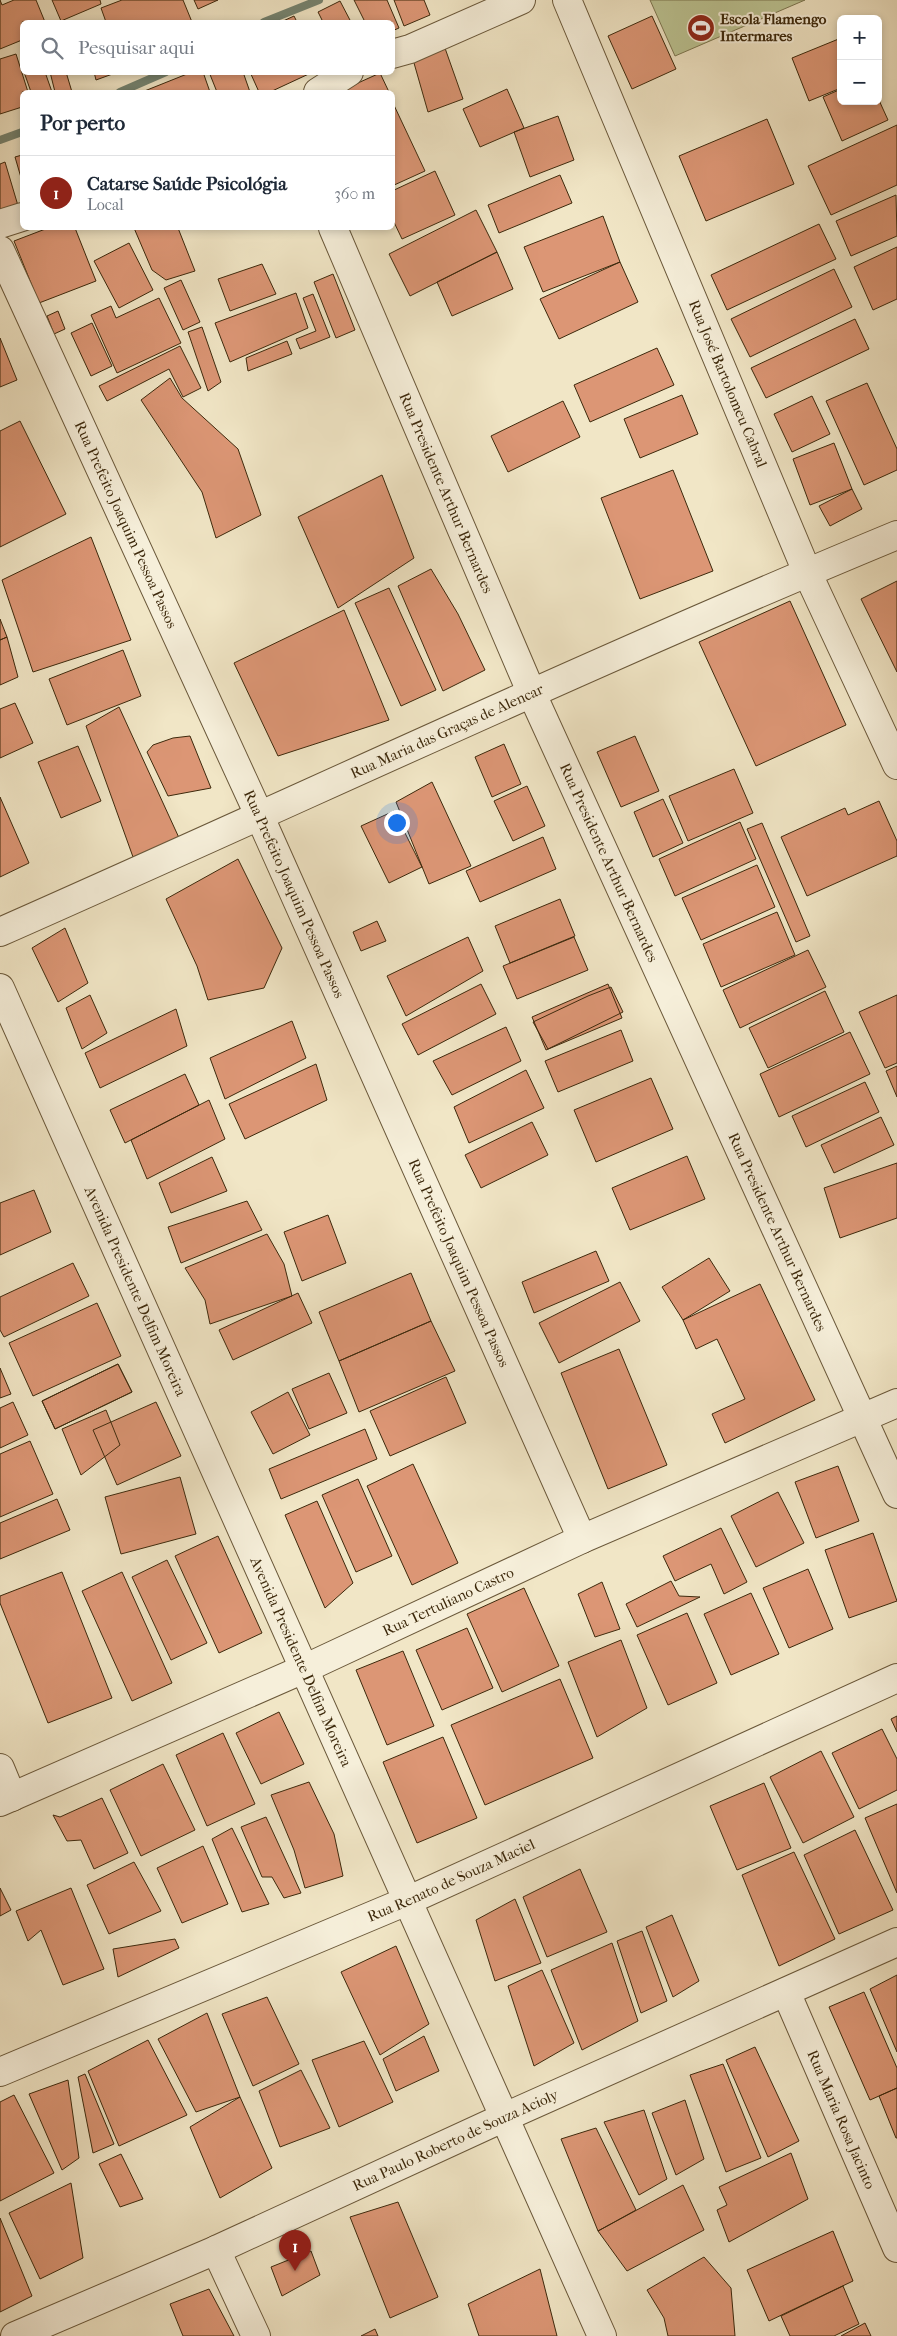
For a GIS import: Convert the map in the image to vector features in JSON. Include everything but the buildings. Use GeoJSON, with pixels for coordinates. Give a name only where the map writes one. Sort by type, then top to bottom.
{"type":"FeatureCollection","features":[{"type":"Feature","properties":{"kind":"street"},"geometry":{"type":"LineString","coordinates":[[395,53],[410,49],[521,0]]}},
{"type":"Feature","properties":{"kind":"street","name":"Rua José Bartolomeu Cabral"},"geometry":{"type":"LineString","coordinates":[[567,0],[807,572],[897,765]]}},
{"type":"Feature","properties":{"kind":"street"},"geometry":{"type":"LineString","coordinates":[[321,90],[344,75]]}},
{"type":"Feature","properties":{"kind":"street"},"geometry":{"type":"LineString","coordinates":[[0,224],[20,218]]}},
{"type":"Feature","properties":{"kind":"street","name":"Rua Presidente Arthur Bernardes"},"geometry":{"type":"LineString","coordinates":[[334,230],[532,694],[897,1494]]}},
{"type":"Feature","properties":{"kind":"street","name":"Rua Prefeito Joaquim Pessoa Passos"},"geometry":{"type":"LineString","coordinates":[[0,250],[260,817],[582,1539]]}},
{"type":"Feature","properties":{"kind":"street","name":"Rua Maria das Graças de Alencar"},"geometry":{"type":"LineString","coordinates":[[0,932],[807,572],[897,535]]}},
{"type":"Feature","properties":{"kind":"street","name":"Avenida Presidente Delfim Moreira"},"geometry":{"type":"LineString","coordinates":[[0,988],[306,1668],[407,1901],[602,2336]]}},
{"type":"Feature","properties":{"kind":"street","name":"Rua Tertuliano Castro"},"geometry":{"type":"LineString","coordinates":[[6,1799],[306,1668],[582,1539],[897,1403]]}},
{"type":"Feature","properties":{"kind":"street","name":"Rua Renato de Souza Maciel"},"geometry":{"type":"LineString","coordinates":[[0,2072],[407,1901],[897,1678]]}},
{"type":"Feature","properties":{"kind":"street"},"geometry":{"type":"LineString","coordinates":[[0,1768],[6,1799]]}},
{"type":"Feature","properties":{"kind":"street","name":"Rua Paulo Roberto de Souza Acioly"},"geometry":{"type":"LineString","coordinates":[[15,2336],[216,2250],[504,2117],[897,1942]]}},
{"type":"Feature","properties":{"kind":"street","name":"Rua Maria Rosa Jacinto"},"geometry":{"type":"LineString","coordinates":[[786,1992],[897,2248]]}},
{"type":"Feature","properties":{"kind":"street"},"geometry":{"type":"LineString","coordinates":[[216,2250],[256,2336]]}},
{"type":"Feature","properties":{"kind":"green space","name":"Escola Flamengo Intermares"},"geometry":{"type":"Polygon","coordinates":[[[650,0],[805,0],[675,56],[650,0]]]}},
{"type":"Feature","properties":{"kind":"waterway"},"geometry":{"type":"LineString","coordinates":[[269,20],[319,0]]}},
{"type":"Feature","properties":{"kind":"waterway"},"geometry":{"type":"LineString","coordinates":[[125,90],[159,75]]}},
{"type":"Feature","properties":{"kind":"waterway"},"geometry":{"type":"LineString","coordinates":[[0,140],[20,133]]}},
{"type":"Feature","properties":{"kind":"place","name":"Escola Flamengo Intermares"},"geometry":{"type":"Point","coordinates":[701,28]}},
{"type":"Feature","properties":{"kind":"place","name":"Catarse Saúde Psicológia"},"geometry":{"type":"Point","coordinates":[295,2271]}}]}
